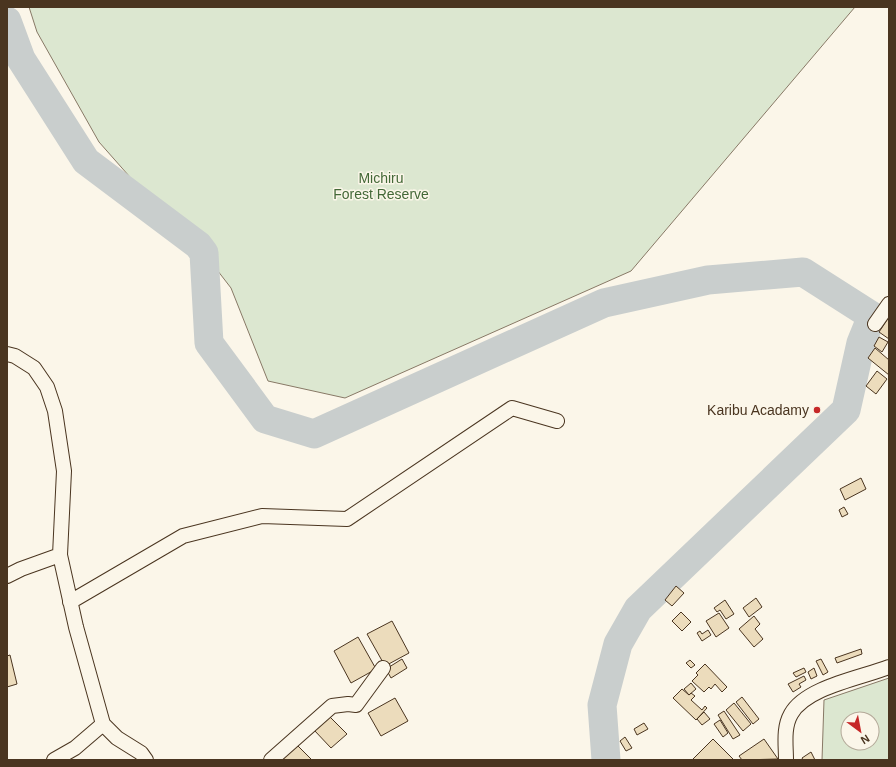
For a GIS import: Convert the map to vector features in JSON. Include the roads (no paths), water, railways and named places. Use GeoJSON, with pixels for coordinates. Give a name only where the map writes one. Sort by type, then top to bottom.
{"type":"FeatureCollection","features":[{"type":"Feature","properties":{"kind":"street"},"geometry":{"type":"LineString","coordinates":[[875,324],[889,304]]}},
{"type":"Feature","properties":{"kind":"street"},"geometry":{"type":"LineString","coordinates":[[7,354],[15,356],[34,368],[47,387],[55,411],[64,471],[60,555],[70,602],[103,724],[117,738],[141,753],[146,760]]}},
{"type":"Feature","properties":{"kind":"street"},"geometry":{"type":"LineString","coordinates":[[70,602],[183,536],[262,516],[347,519],[512,408],[557,421]]}},
{"type":"Feature","properties":{"kind":"street"},"geometry":{"type":"LineString","coordinates":[[7,576],[21,569],[60,555]]}},
{"type":"Feature","properties":{"kind":"street"},"geometry":{"type":"LineString","coordinates":[[786,760],[786,733],[788,723],[791,714],[798,706],[811,695],[822,690],[889,667]]}},
{"type":"Feature","properties":{"kind":"street"},"geometry":{"type":"LineString","coordinates":[[271,760],[332,706],[356,704],[383,668]]}},
{"type":"Feature","properties":{"kind":"street"},"geometry":{"type":"LineString","coordinates":[[54,760],[75,748],[103,724]]}},
{"type":"Feature","properties":{"kind":"waterway"},"geometry":{"type":"LineString","coordinates":[[7,21],[21,59],[86,161],[198,245],[204,253],[209,343],[265,419],[314,434],[604,303],[708,280],[803,272],[872,316],[861,343],[846,410],[638,609],[618,644],[602,705],[606,760]]}},
{"type":"Feature","properties":{"kind":"place","name":"Karibu Acadamy"},"geometry":{"type":"Point","coordinates":[817,410]}},
{"type":"Feature","properties":{"kind":"park label","name":"Michiru Forest Reserve"},"geometry":{"type":"Point","coordinates":[381,186]}}]}
